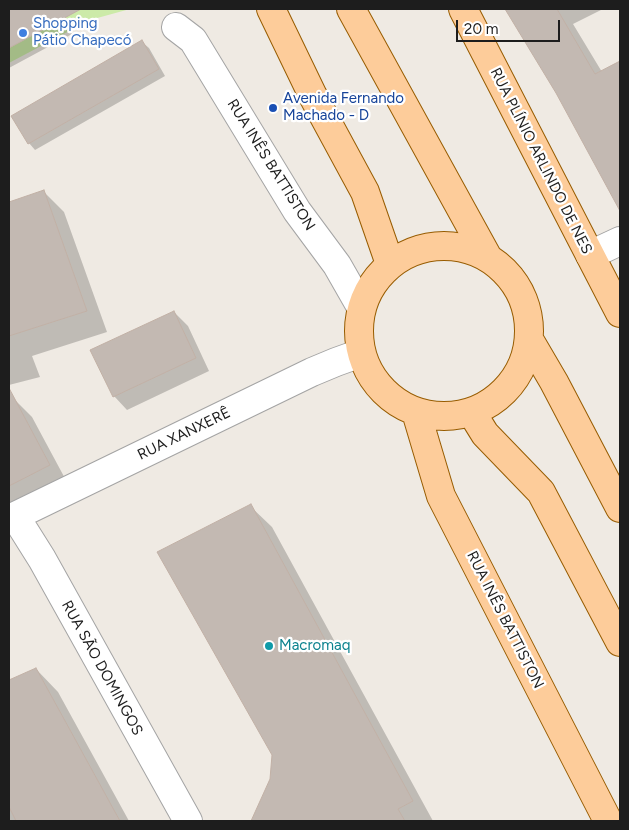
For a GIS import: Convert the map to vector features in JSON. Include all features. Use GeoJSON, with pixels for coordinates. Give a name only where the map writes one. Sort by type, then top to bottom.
{"type":"FeatureCollection","features":[{"type":"Feature","properties":{"kind":"main road"},"geometry":{"type":"LineString","coordinates":[[272,9],[313,96],[365,192],[390,264]]}},
{"type":"Feature","properties":{"kind":"main road"},"geometry":{"type":"LineString","coordinates":[[351,9],[487,256],[522,292],[529,315],[530,341],[527,357],[512,385],[487,406],[472,413],[444,417],[416,412],[391,399],[372,379],[361,353],[358,330],[362,307],[372,283],[390,264],[413,251],[438,246],[463,247],[487,256]]}},
{"type":"Feature","properties":{"kind":"main road","name":"RUA PLÍNIO ARLINDO DE NES"},"geometry":{"type":"LineString","coordinates":[[463,9],[620,312]]}},
{"type":"Feature","properties":{"kind":"main road"},"geometry":{"type":"LineString","coordinates":[[530,341],[554,382],[620,508]]}},
{"type":"Feature","properties":{"kind":"main road","name":"RUA INÊS BATTISTON"},"geometry":{"type":"LineString","coordinates":[[416,412],[440,496],[608,821]]}},
{"type":"Feature","properties":{"kind":"main road"},"geometry":{"type":"LineString","coordinates":[[472,413],[485,434],[541,492],[620,642]]}},
{"type":"Feature","properties":{"kind":"street","name":"RUA INÊS BATTISTON"},"geometry":{"type":"LineString","coordinates":[[176,26],[193,40],[297,211],[337,265],[362,307]]}},
{"type":"Feature","properties":{"kind":"street"},"geometry":{"type":"LineString","coordinates":[[590,255],[620,241]]}},
{"type":"Feature","properties":{"kind":"street","name":"RUA XANXERÊ"},"geometry":{"type":"LineString","coordinates":[[12,517],[312,372],[361,353]]}},
{"type":"Feature","properties":{"kind":"street","name":"RUA SÃO DOMINGOS"},"geometry":{"type":"LineString","coordinates":[[12,517],[42,559],[188,821]]}},
{"type":"Feature","properties":{"kind":"green space"},"geometry":{"type":"Polygon","coordinates":[[[53,9],[130,9],[90,20],[9,63],[9,48],[60,20],[53,9]]]}},
{"type":"Feature","properties":{"kind":"building","name":"Shopping Pátio Chapecó"},"geometry":{"type":"Polygon","coordinates":[[[9,9],[81,9],[9,48],[9,9]]]}},
{"type":"Feature","properties":{"kind":"building"},"geometry":{"type":"Polygon","coordinates":[[[505,9],[557,9],[595,74],[620,61],[620,211],[556,93],[505,9]]]}},
{"type":"Feature","properties":{"kind":"building"},"geometry":{"type":"Polygon","coordinates":[[[142,40],[159,69],[28,144],[11,116],[142,40]]]}},
{"type":"Feature","properties":{"kind":"building"},"geometry":{"type":"Polygon","coordinates":[[[44,190],[87,311],[9,336],[9,202],[44,190]]]}},
{"type":"Feature","properties":{"kind":"building"},"geometry":{"type":"Polygon","coordinates":[[[174,311],[196,358],[113,397],[90,350],[174,311]]]}},
{"type":"Feature","properties":{"kind":"building"},"geometry":{"type":"Polygon","coordinates":[[[9,388],[50,465],[9,486],[9,388]]]}},
{"type":"Feature","properties":{"kind":"building","name":"Macromaq"},"geometry":{"type":"Polygon","coordinates":[[[251,504],[413,801],[398,809],[405,821],[251,821],[270,779],[272,755],[157,552],[251,504]]]}},
{"type":"Feature","properties":{"kind":"building"},"geometry":{"type":"Polygon","coordinates":[[[36,668],[120,821],[16,821],[9,807],[9,680],[36,668]]]}},
{"type":"Feature","properties":{"kind":"place","name":"Shopping Pátio Chapecó"},"geometry":{"type":"Point","coordinates":[23,33]}},
{"type":"Feature","properties":{"kind":"place","name":"Avenida Fernando Machado - D"},"geometry":{"type":"Point","coordinates":[273,108]}},
{"type":"Feature","properties":{"kind":"place","name":"Macromaq"},"geometry":{"type":"Point","coordinates":[269,646]}}]}
